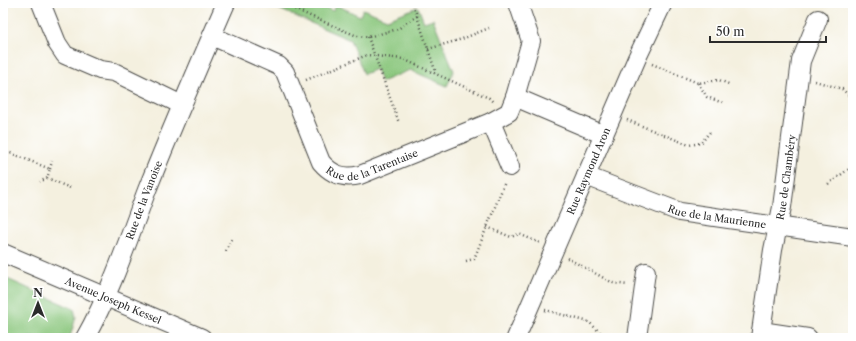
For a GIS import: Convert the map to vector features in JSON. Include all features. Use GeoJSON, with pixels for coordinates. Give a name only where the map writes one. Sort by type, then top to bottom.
{"type":"FeatureCollection","features":[{"type":"Feature","properties":{"kind":"street"},"geometry":{"type":"LineString","coordinates":[[41,3],[57,43],[66,55],[100,70],[114,72],[182,105]]}},
{"type":"Feature","properties":{"kind":"street","name":"Rue de la Vanoise"},"geometry":{"type":"LineString","coordinates":[[85,338],[105,296],[182,105],[226,3]]}},
{"type":"Feature","properties":{"kind":"street","name":"Rue de la Tarentaise"},"geometry":{"type":"LineString","coordinates":[[212,36],[279,66],[285,72],[321,162],[328,170],[348,178],[360,175],[491,122],[508,112],[515,97],[531,42],[518,3]]}},
{"type":"Feature","properties":{"kind":"street","name":"Rue Raymond Aron"},"geometry":{"type":"LineString","coordinates":[[516,338],[636,58],[662,4]]}},
{"type":"Feature","properties":{"kind":"street","name":"Rue de Chambéry"},"geometry":{"type":"LineString","coordinates":[[760,334],[778,227],[801,61],[818,19]]}},
{"type":"Feature","properties":{"kind":"street"},"geometry":{"type":"LineString","coordinates":[[515,97],[604,135]]}},
{"type":"Feature","properties":{"kind":"street"},"geometry":{"type":"LineString","coordinates":[[491,122],[510,167]]}},
{"type":"Feature","properties":{"kind":"street","name":"Rue de la Maurienne"},"geometry":{"type":"LineString","coordinates":[[586,176],[680,212],[853,237]]}},
{"type":"Feature","properties":{"kind":"street","name":"Avenue Joseph Kessel"},"geometry":{"type":"LineString","coordinates":[[3,253],[202,338]]}},
{"type":"Feature","properties":{"kind":"street"},"geometry":{"type":"LineString","coordinates":[[637,338],[645,280]]}},
{"type":"Feature","properties":{"kind":"street"},"geometry":{"type":"LineString","coordinates":[[760,334],[817,338]]}},
{"type":"Feature","properties":{"kind":"path"},"geometry":{"type":"LineString","coordinates":[[280,3],[357,36],[368,37],[398,29],[418,16]]}},
{"type":"Feature","properties":{"kind":"path"},"geometry":{"type":"LineString","coordinates":[[413,3],[436,73]]}},
{"type":"Feature","properties":{"kind":"path"},"geometry":{"type":"LineString","coordinates":[[428,49],[462,39],[489,28]]}},
{"type":"Feature","properties":{"kind":"path"},"geometry":{"type":"LineString","coordinates":[[368,37],[399,123]]}},
{"type":"Feature","properties":{"kind":"path"},"geometry":{"type":"LineString","coordinates":[[291,86],[367,55],[374,55],[384,58],[403,59],[489,98],[495,103]]}},
{"type":"Feature","properties":{"kind":"path"},"geometry":{"type":"LineString","coordinates":[[652,64],[698,83],[718,80],[731,85]]}},
{"type":"Feature","properties":{"kind":"path"},"geometry":{"type":"LineString","coordinates":[[800,76],[842,89],[853,99]]}},
{"type":"Feature","properties":{"kind":"path"},"geometry":{"type":"LineString","coordinates":[[698,83],[707,97],[723,103]]}},
{"type":"Feature","properties":{"kind":"path"},"geometry":{"type":"LineString","coordinates":[[627,119],[689,145],[701,143],[710,132]]}},
{"type":"Feature","properties":{"kind":"path"},"geometry":{"type":"LineString","coordinates":[[3,150],[50,169]]}},
{"type":"Feature","properties":{"kind":"path"},"geometry":{"type":"LineString","coordinates":[[40,182],[46,178],[52,161]]}},
{"type":"Feature","properties":{"kind":"path"},"geometry":{"type":"LineString","coordinates":[[828,184],[853,166]]}},
{"type":"Feature","properties":{"kind":"path"},"geometry":{"type":"LineString","coordinates":[[466,261],[474,259],[509,173],[510,167]]}},
{"type":"Feature","properties":{"kind":"path"},"geometry":{"type":"LineString","coordinates":[[46,178],[70,188]]}},
{"type":"Feature","properties":{"kind":"path"},"geometry":{"type":"LineString","coordinates":[[487,227],[511,237],[519,234],[613,283],[645,280]]}},
{"type":"Feature","properties":{"kind":"path"},"geometry":{"type":"LineString","coordinates":[[226,251],[232,238]]}},
{"type":"Feature","properties":{"kind":"path"},"geometry":{"type":"LineString","coordinates":[[544,310],[589,322],[606,338]]}},
{"type":"Feature","properties":{"kind":"green space"},"geometry":{"type":"Polygon","coordinates":[[[265,3],[296,3],[313,10],[316,4],[333,11],[336,5],[360,16],[363,9],[387,19],[418,7],[424,22],[433,19],[454,71],[447,86],[410,70],[381,82],[376,69],[364,74],[350,40],[265,3]]]}},
{"type":"Feature","properties":{"kind":"green space"},"geometry":{"type":"Polygon","coordinates":[[[3,277],[74,309],[76,317],[70,337],[3,338],[3,277]]]}}]}
